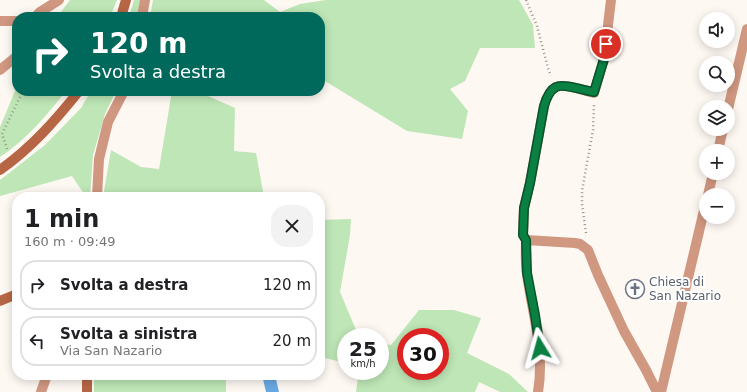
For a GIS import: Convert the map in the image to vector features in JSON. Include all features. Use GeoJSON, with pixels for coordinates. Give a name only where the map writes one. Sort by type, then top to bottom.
{"type":"FeatureCollection","features":[{"type":"Feature","properties":{"kind":"main road"},"geometry":{"type":"LineString","coordinates":[[122,12],[126,0]]}},
{"type":"Feature","properties":{"kind":"main road"},"geometry":{"type":"LineString","coordinates":[[3,168],[36,140],[57,119],[75,96]]}},
{"type":"Feature","properties":{"kind":"main road"},"geometry":{"type":"LineString","coordinates":[[0,301],[12,296]]}},
{"type":"Feature","properties":{"kind":"main road"},"geometry":{"type":"LineString","coordinates":[[87,380],[87,392]]}},
{"type":"Feature","properties":{"kind":"street"},"geometry":{"type":"LineString","coordinates":[[143,12],[145,0]]}},
{"type":"Feature","properties":{"kind":"street"},"geometry":{"type":"LineString","coordinates":[[538,392],[540,348],[527,273],[526,240],[523,235],[524,208],[544,106],[551,92],[556,87],[562,86],[594,92],[604,59],[611,0]]}},
{"type":"Feature","properties":{"kind":"street"},"geometry":{"type":"LineString","coordinates":[[40,12],[53,2]]}},
{"type":"Feature","properties":{"kind":"street"},"geometry":{"type":"LineString","coordinates":[[50,12],[53,2]]}},
{"type":"Feature","properties":{"kind":"street"},"geometry":{"type":"LineString","coordinates":[[0,21],[12,21]]}},
{"type":"Feature","properties":{"kind":"street"},"geometry":{"type":"LineString","coordinates":[[730,100],[747,29]]}},
{"type":"Feature","properties":{"kind":"street"},"geometry":{"type":"LineString","coordinates":[[0,70],[12,60]]}},
{"type":"Feature","properties":{"kind":"street"},"geometry":{"type":"LineString","coordinates":[[97,192],[99,159],[108,122],[121,96]]}},
{"type":"Feature","properties":{"kind":"street"},"geometry":{"type":"LineString","coordinates":[[661,392],[701,224]]}},
{"type":"Feature","properties":{"kind":"street"},"geometry":{"type":"LineString","coordinates":[[526,240],[575,243],[580,244],[588,250],[624,331],[657,392]]}},
{"type":"Feature","properties":{"kind":"street"},"geometry":{"type":"LineString","coordinates":[[40,392],[45,380]]}},
{"type":"Feature","properties":{"kind":"path"},"geometry":{"type":"LineString","coordinates":[[526,0],[537,26],[548,68],[554,80],[562,86]]}},
{"type":"Feature","properties":{"kind":"path"},"geometry":{"type":"LineString","coordinates":[[588,250],[582,204],[582,191],[593,130],[594,92]]}},
{"type":"Feature","properties":{"kind":"path"},"geometry":{"type":"LineString","coordinates":[[3,168],[8,152],[2,134],[21,96]]}},
{"type":"Feature","properties":{"kind":"green space"},"geometry":{"type":"Polygon","coordinates":[[[70,0],[117,0],[112,12],[61,12],[70,0]]]}},
{"type":"Feature","properties":{"kind":"green space"},"geometry":{"type":"Polygon","coordinates":[[[134,0],[141,0],[138,12],[130,12],[134,0]]]}},
{"type":"Feature","properties":{"kind":"green space"},"geometry":{"type":"Polygon","coordinates":[[[153,0],[264,0],[280,12],[202,12],[151,12],[153,0]]]}},
{"type":"Feature","properties":{"kind":"green space"},"geometry":{"type":"Polygon","coordinates":[[[326,0],[519,0],[533,25],[535,48],[480,48],[465,81],[450,89],[468,111],[462,139],[407,131],[325,81],[325,12],[280,12],[300,4],[326,0]]]}},
{"type":"Feature","properties":{"kind":"green space"},"geometry":{"type":"Polygon","coordinates":[[[13,96],[62,96],[44,118],[19,143],[0,157],[0,127],[13,96]]]}},
{"type":"Feature","properties":{"kind":"green space"},"geometry":{"type":"Polygon","coordinates":[[[88,96],[114,96],[105,114],[93,155],[90,192],[83,192],[72,176],[0,196],[0,180],[45,145],[81,108],[88,96]]]}},
{"type":"Feature","properties":{"kind":"green space"},"geometry":{"type":"Polygon","coordinates":[[[171,96],[208,96],[235,108],[234,151],[256,153],[263,192],[104,192],[111,150],[141,167],[159,169],[171,96]]]}},
{"type":"Feature","properties":{"kind":"green space"},"geometry":{"type":"Polygon","coordinates":[[[351,219],[350,235],[340,292],[355,328],[337,328],[337,361],[325,358],[325,220],[351,219]]]}},
{"type":"Feature","properties":{"kind":"green space"},"geometry":{"type":"Polygon","coordinates":[[[419,310],[454,310],[481,318],[467,353],[509,374],[528,392],[500,392],[479,382],[475,392],[356,392],[358,380],[389,380],[389,345],[391,345],[397,338],[397,380],[449,380],[449,328],[405,328],[419,310]]]}},
{"type":"Feature","properties":{"kind":"green space"},"geometry":{"type":"Polygon","coordinates":[[[94,380],[226,380],[226,392],[94,392],[94,380]]]}},
{"type":"Feature","properties":{"kind":"water"},"geometry":{"type":"Polygon","coordinates":[[[263,380],[276,380],[279,392],[266,392],[263,380]]]}},
{"type":"Feature","properties":{"kind":"place","name":"Chiesa di San Nazario"},"geometry":{"type":"Point","coordinates":[635,289]}},
{"type":"Feature","properties":{"kind":"route"},"geometry":{"type":"LineString","coordinates":[[540,348],[527,273],[526,240],[523,235],[522,226],[524,208],[544,106],[551,92],[556,87],[562,86],[594,92],[604,59],[606,44]]}}]}
